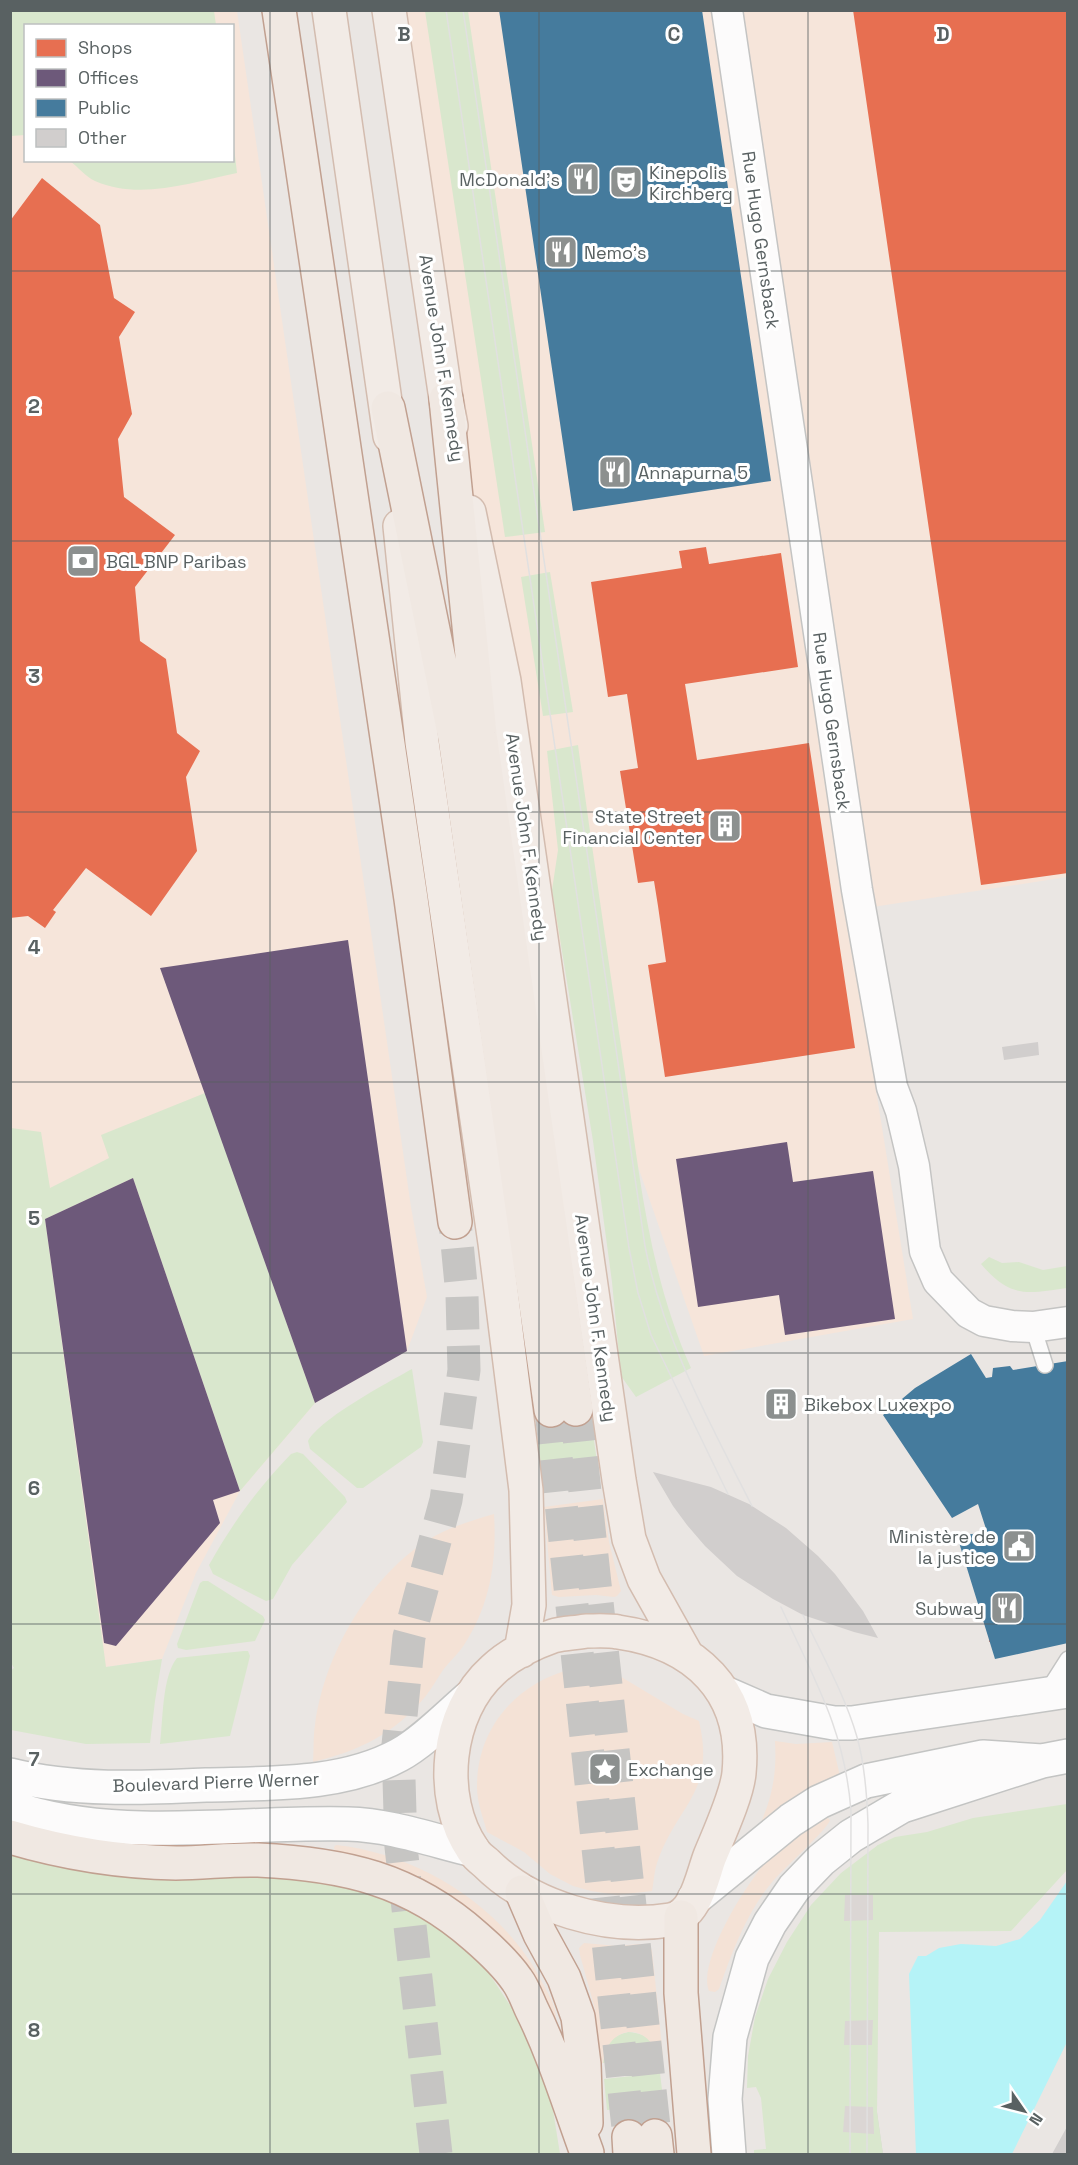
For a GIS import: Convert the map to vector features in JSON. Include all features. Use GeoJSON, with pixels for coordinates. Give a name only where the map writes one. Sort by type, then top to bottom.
{"type":"FeatureCollection","features":[{"type":"Feature","properties":{"kind":"highway"},"geometry":{"type":"LineString","coordinates":[[279,10],[411,899],[455,1222]]}},
{"type":"Feature","properties":{"kind":"highway"},"geometry":{"type":"LineString","coordinates":[[388,408],[455,738],[563,1409],[480,734],[446,399]]}},
{"type":"Feature","properties":{"kind":"highway"},"geometry":{"type":"LineString","coordinates":[[10,1837],[70,1852],[124,1860],[176,1863],[256,1860],[324,1865],[379,1879],[421,1896],[456,1919],[491,1950],[518,1981],[543,2032],[587,2154]]}},
{"type":"Feature","properties":{"kind":"highway"},"geometry":{"type":"LineString","coordinates":[[522,1892],[540,1934],[564,1978],[578,2017],[584,2064],[587,2154]]}},
{"type":"Feature","properties":{"kind":"highway"},"geometry":{"type":"LineString","coordinates":[[687,1908],[681,1993],[694,2154]]}},
{"type":"Feature","properties":{"kind":"main road"},"geometry":{"type":"LineString","coordinates":[[329,10],[388,408],[422,742],[495,1243],[526,1490],[529,1605],[521,1651]]}},
{"type":"Feature","properties":{"kind":"main road","name":"Avenue John F. Kennedy"},"geometry":{"type":"LineString","coordinates":[[389,10],[446,399],[504,681],[629,1539],[644,1579],[686,1654]]}},
{"type":"Feature","properties":{"kind":"main road"},"geometry":{"type":"LineString","coordinates":[[687,1908],[739,1775],[740,1748],[736,1722],[725,1693],[706,1670],[686,1654],[652,1640],[618,1632],[586,1631],[555,1636],[521,1651],[493,1670],[470,1697],[455,1740],[450,1779],[457,1818],[473,1850],[496,1874],[522,1892],[585,1916],[617,1921],[670,1920],[687,1908],[791,1820],[819,1802],[866,1781],[983,1757],[1055,1759]]}},
{"type":"Feature","properties":{"kind":"main road"},"geometry":{"type":"LineString","coordinates":[[725,1693],[766,1711],[834,1723],[852,1723],[1056,1693]]}},
{"type":"Feature","properties":{"kind":"main road","name":"Boulevard Pierre Werner"},"geometry":{"type":"LineString","coordinates":[[10,1775],[81,1786],[132,1788],[279,1783],[322,1778],[362,1770],[400,1755],[433,1730],[470,1697]]}},
{"type":"Feature","properties":{"kind":"main road"},"geometry":{"type":"LineString","coordinates":[[729,2154],[725,2099],[730,2037],[752,1958],[770,1923],[794,1888],[821,1860],[851,1836],[902,1806],[1055,1759]]}},
{"type":"Feature","properties":{"kind":"main road"},"geometry":{"type":"LineString","coordinates":[[10,1807],[77,1822],[129,1828],[349,1824],[395,1830],[473,1850]]}},
{"type":"Feature","properties":{"kind":"street","name":"Rue Hugo Gernsback"},"geometry":{"type":"LineString","coordinates":[[728,10],[857,890],[892,1087],[901,1110],[914,1166],[926,1251],[938,1281],[969,1313],[984,1321],[1032,1327],[1068,1322]]}},
{"type":"Feature","properties":{"kind":"lane"},"geometry":{"type":"LineString","coordinates":[[1032,1327],[1045,1365]]}},
{"type":"Feature","properties":{"kind":"lane"},"geometry":{"type":"LineString","coordinates":[[1056,1693],[1068,1659]]}},
{"type":"Feature","properties":{"kind":"shaded area"},"geometry":{"type":"Polygon","coordinates":[[[10,11],[237,11],[411,1207],[427,1297],[407,1351],[315,1403],[240,1491],[196,1573],[162,1659],[106,1667],[10,1661],[10,11]]]}},
{"type":"Feature","properties":{"kind":"shaded area"},"geometry":{"type":"Polygon","coordinates":[[[389,11],[1067,11],[1067,877],[847,911],[913,1319],[704,1356],[531,859],[446,399],[389,11]]]}},
{"type":"Feature","properties":{"kind":"shaded area"},"geometry":{"type":"Polygon","coordinates":[[[878,1845],[877,2112],[883,2154],[821,2154],[841,1892],[878,1845]]]}},
{"type":"Feature","properties":{"kind":"green space"},"geometry":{"type":"Polygon","coordinates":[[[11,10],[214,11],[216,24],[24,24],[24,135],[11,136],[11,10]]]}},
{"type":"Feature","properties":{"kind":"green space"},"geometry":{"type":"Polygon","coordinates":[[[425,11],[468,11],[545,532],[505,537],[425,11]]]}},
{"type":"Feature","properties":{"kind":"green space"},"geometry":{"type":"Polygon","coordinates":[[[234,147],[237,173],[184,185],[148,190],[112,187],[95,181],[71,162],[234,162],[234,147]]]}},
{"type":"Feature","properties":{"kind":"green space"},"geometry":{"type":"Polygon","coordinates":[[[550,572],[573,712],[543,716],[521,577],[550,572]]]}},
{"type":"Feature","properties":{"kind":"green space"},"geometry":{"type":"Polygon","coordinates":[[[578,745],[641,1186],[655,1260],[665,1297],[691,1368],[636,1397],[621,1376],[612,1282],[593,1141],[552,890],[558,850],[547,751],[578,745]]]}},
{"type":"Feature","properties":{"kind":"green space"},"geometry":{"type":"Polygon","coordinates":[[[205,1093],[315,1403],[240,1491],[133,1178],[45,1219],[106,1667],[162,1659],[150,1743],[86,1744],[11,1730],[11,1670],[14,1668],[10,1661],[11,1128],[41,1132],[50,1188],[109,1158],[101,1135],[205,1093]]]}},
{"type":"Feature","properties":{"kind":"green space"},"geometry":{"type":"Polygon","coordinates":[[[989,1257],[1002,1263],[1019,1262],[1043,1270],[1067,1266],[1067,1288],[1029,1292],[1010,1288],[991,1275],[981,1264],[989,1257]]]}},
{"type":"Feature","properties":{"kind":"green space"},"geometry":{"type":"Polygon","coordinates":[[[412,1369],[423,1442],[421,1447],[363,1488],[357,1488],[310,1449],[308,1441],[326,1422],[340,1412],[412,1369]]]}},
{"type":"Feature","properties":{"kind":"green space"},"geometry":{"type":"Polygon","coordinates":[[[593,1434],[598,1468],[542,1475],[538,1439],[593,1434]]]}},
{"type":"Feature","properties":{"kind":"green space"},"geometry":{"type":"Polygon","coordinates":[[[297,1452],[303,1454],[345,1497],[347,1502],[292,1565],[273,1599],[266,1601],[213,1574],[209,1565],[236,1521],[257,1493],[291,1454],[297,1452]]]}},
{"type":"Feature","properties":{"kind":"green space"},"geometry":{"type":"Polygon","coordinates":[[[208,1581],[263,1616],[265,1620],[255,1641],[186,1650],[178,1648],[177,1644],[200,1583],[208,1581]]]}},
{"type":"Feature","properties":{"kind":"green space"},"geometry":{"type":"Polygon","coordinates":[[[248,1651],[250,1656],[230,1736],[160,1744],[168,1676],[177,1658],[248,1651]]]}},
{"type":"Feature","properties":{"kind":"green space"},"geometry":{"type":"Polygon","coordinates":[[[1067,1804],[1067,1870],[1011,1931],[879,1932],[877,2112],[883,2154],[754,2154],[754,2150],[766,2149],[761,2098],[756,2087],[747,2088],[748,2056],[755,2017],[768,1979],[787,1942],[811,1905],[841,1873],[878,1845],[895,1837],[927,1832],[973,1818],[1067,1804]],[[845,1895],[844,1921],[873,1920],[873,1895],[845,1895]],[[873,2020],[845,2021],[844,2045],[872,2045],[873,2020]],[[845,2106],[843,2132],[874,2134],[873,2107],[845,2106]]]}},
{"type":"Feature","properties":{"kind":"green space"},"geometry":{"type":"Polygon","coordinates":[[[10,1848],[302,1874],[384,1896],[416,1913],[464,1947],[488,1972],[525,2028],[549,2085],[560,2154],[11,2154],[10,1848]]]}},
{"type":"Feature","properties":{"kind":"green space"},"geometry":{"type":"Polygon","coordinates":[[[628,2032],[648,2039],[654,2046],[658,2057],[603,2063],[605,2051],[610,2042],[617,2036],[628,2032]]]}},
{"type":"Feature","properties":{"kind":"green space"},"geometry":{"type":"Polygon","coordinates":[[[660,2073],[664,2106],[607,2110],[604,2079],[660,2073]]]}},
{"type":"Feature","properties":{"kind":"sand"},"geometry":{"type":"Polygon","coordinates":[[[603,1499],[609,1542],[621,1591],[614,1597],[552,1595],[544,1507],[603,1499]]]}},
{"type":"Feature","properties":{"kind":"sand"},"geometry":{"type":"Polygon","coordinates":[[[494,1514],[493,1566],[490,1582],[480,1614],[462,1648],[443,1670],[425,1697],[388,1731],[346,1752],[313,1762],[315,1725],[328,1673],[352,1622],[367,1598],[385,1576],[426,1541],[467,1522],[494,1514]]]}},
{"type":"Feature","properties":{"kind":"sand"},"geometry":{"type":"Polygon","coordinates":[[[575,1668],[613,1672],[683,1714],[699,1721],[703,1746],[698,1782],[692,1797],[665,1843],[656,1866],[652,1891],[617,1895],[573,1886],[550,1874],[524,1852],[487,1832],[477,1787],[484,1745],[493,1726],[519,1696],[554,1675],[575,1668]]]}},
{"type":"Feature","properties":{"kind":"sand"},"geometry":{"type":"Polygon","coordinates":[[[775,1741],[796,1744],[832,1742],[840,1776],[757,1831],[772,1787],[775,1741]]]}},
{"type":"Feature","properties":{"kind":"sand"},"geometry":{"type":"Polygon","coordinates":[[[825,1815],[830,1820],[827,1825],[773,1881],[755,1905],[735,1946],[719,1989],[715,1992],[709,1991],[707,1977],[718,1939],[754,1877],[777,1850],[825,1815]]]}},
{"type":"Feature","properties":{"kind":"sand"},"geometry":{"type":"Polygon","coordinates":[[[336,1845],[367,1850],[427,1872],[456,1888],[482,1908],[505,1930],[525,1955],[549,1996],[556,2020],[553,2021],[543,2003],[335,1853],[336,1845]]]}},
{"type":"Feature","properties":{"kind":"sand"},"geometry":{"type":"Polygon","coordinates":[[[584,1943],[617,1946],[639,1944],[646,1945],[652,1950],[663,2057],[658,2057],[653,2045],[646,2037],[628,2032],[612,2041],[601,2063],[595,2009],[579,1948],[584,1943]]]}},
{"type":"Feature","properties":{"kind":"water"},"geometry":{"type":"Polygon","coordinates":[[[1067,1881],[1067,2042],[1012,2154],[916,2154],[909,1974],[918,1956],[926,1956],[939,1948],[961,1944],[996,1946],[1020,1939],[1040,1920],[1067,1881]]]}},
{"type":"Feature","properties":{"kind":"building: Shops"},"geometry":{"type":"Polygon","coordinates":[[[853,10],[1068,10],[1068,873],[981,885],[853,10]]]}},
{"type":"Feature","properties":{"kind":"building: Shops","name":"BGL BNP Paribas"},"geometry":{"type":"Polygon","coordinates":[[[42,178],[100,225],[114,298],[135,312],[119,337],[132,414],[118,439],[124,497],[175,535],[135,587],[140,641],[166,659],[177,733],[200,751],[186,777],[197,851],[151,916],[86,868],[53,910],[56,912],[45,928],[28,916],[10,918],[10,221],[42,178]]]}},
{"type":"Feature","properties":{"kind":"building: Shops","name":"State Street Financial Center"},"geometry":{"type":"Polygon","coordinates":[[[706,547],[709,564],[781,553],[798,667],[685,684],[697,760],[809,743],[855,1048],[665,1077],[648,965],[666,962],[658,906],[654,881],[638,883],[620,771],[638,768],[627,694],[608,697],[591,582],[682,568],[679,551],[706,547]]]}},
{"type":"Feature","properties":{"kind":"building: Shops"},"geometry":{"type":"Polygon","coordinates":[[[964,1397],[1000,1437],[1011,1463],[956,1478],[908,1425],[964,1397]]]}},
{"type":"Feature","properties":{"kind":"building: Shops"},"geometry":{"type":"Polygon","coordinates":[[[1064,1562],[1067,1585],[1039,1591],[1043,1625],[989,1642],[988,1581],[1035,1565],[1064,1562]]]}},
{"type":"Feature","properties":{"kind":"building: Offices"},"geometry":{"type":"Polygon","coordinates":[[[348,940],[407,1351],[315,1403],[160,968],[348,940]]]}},
{"type":"Feature","properties":{"kind":"building: Offices"},"geometry":{"type":"Polygon","coordinates":[[[787,1142],[793,1182],[873,1171],[895,1319],[785,1335],[779,1295],[698,1307],[676,1159],[787,1142]]]}},
{"type":"Feature","properties":{"kind":"building: Offices"},"geometry":{"type":"Polygon","coordinates":[[[133,1178],[240,1491],[213,1500],[220,1523],[116,1646],[104,1643],[45,1219],[133,1178]]]}},
{"type":"Feature","properties":{"kind":"building: Public","name":"Kinepolis Kirchberg"},"geometry":{"type":"Polygon","coordinates":[[[499,10],[702,10],[771,481],[573,511],[499,10]]]}},
{"type":"Feature","properties":{"kind":"building: Public"},"geometry":{"type":"Polygon","coordinates":[[[971,1354],[986,1378],[992,1377],[993,1368],[1010,1366],[1013,1370],[1068,1361],[1068,1643],[995,1659],[957,1536],[987,1532],[978,1504],[952,1518],[883,1415],[915,1388],[971,1354]]]}},
{"type":"Feature","properties":{"kind":"building: Other"},"geometry":{"type":"Polygon","coordinates":[[[1038,1042],[1039,1055],[1004,1060],[1002,1047],[1038,1042]]]}},
{"type":"Feature","properties":{"kind":"building: Other","name":"Bikebox Luxexpo"},"geometry":{"type":"Polygon","coordinates":[[[768,1394],[797,1402],[794,1414],[765,1406],[768,1394]]]}},
{"type":"Feature","properties":{"kind":"building: Other"},"geometry":{"type":"Polygon","coordinates":[[[653,1472],[711,1487],[749,1504],[786,1528],[835,1574],[863,1611],[878,1638],[803,1615],[737,1576],[705,1546],[687,1525],[653,1472]]]}},
{"type":"Feature","properties":{"kind":"building: Other"},"geometry":{"type":"Polygon","coordinates":[[[444,2122],[446,2154],[434,2154],[431,2123],[444,2122]]]}},
{"type":"Feature","properties":{"kind":"building: Other"},"geometry":{"type":"Polygon","coordinates":[[[1068,2125],[1068,2154],[1052,2154],[1068,2125]]]}},
{"type":"Feature","properties":{"kind":"tunnel"},"geometry":{"type":"LineString","coordinates":[[436,2154],[401,1847],[398,1745],[409,1637],[446,1500],[464,1370],[462,1295],[455,1222]]}},
{"type":"Feature","properties":{"kind":"tunnel"},"geometry":{"type":"LineString","coordinates":[[576,1409],[655,2136]]}},
{"type":"Feature","properties":{"kind":"tunnel"},"geometry":{"type":"LineString","coordinates":[[551,1410],[629,2137]]}},
{"type":"Feature","properties":{"kind":"tram line"},"geometry":{"type":"LineString","coordinates":[[446,10],[629,1248],[638,1293],[651,1335],[728,1494]]}},
{"type":"Feature","properties":{"kind":"tram line"},"geometry":{"type":"LineString","coordinates":[[463,10],[645,1246],[663,1314],[676,1347],[704,1412],[752,1506]]}},
{"type":"Feature","properties":{"kind":"tram line"},"geometry":{"type":"LineString","coordinates":[[781,1607],[826,1706],[835,1730],[848,1782],[851,1811],[850,2154]]}},
{"type":"Feature","properties":{"kind":"tram line"},"geometry":{"type":"LineString","coordinates":[[803,1615],[840,1690],[852,1721],[860,1748],[865,1780],[868,1824],[867,2154]]}},
{"type":"Feature","properties":{"kind":"place","name":"McDonald's"},"geometry":{"type":"Point","coordinates":[583,179]}},
{"type":"Feature","properties":{"kind":"place","name":"Kinepolis Kirchberg"},"geometry":{"type":"Point","coordinates":[626,182]}},
{"type":"Feature","properties":{"kind":"place","name":"Nemo's"},"geometry":{"type":"Point","coordinates":[561,252]}},
{"type":"Feature","properties":{"kind":"place","name":"Annapurna 5"},"geometry":{"type":"Point","coordinates":[615,472]}},
{"type":"Feature","properties":{"kind":"place","name":"BGL BNP Paribas"},"geometry":{"type":"Point","coordinates":[83,561]}},
{"type":"Feature","properties":{"kind":"place","name":"State Street Financial Center"},"geometry":{"type":"Point","coordinates":[725,826]}},
{"type":"Feature","properties":{"kind":"place","name":"Bikebox Luxexpo"},"geometry":{"type":"Point","coordinates":[781,1404]}},
{"type":"Feature","properties":{"kind":"place","name":"Ministère de la justice"},"geometry":{"type":"Point","coordinates":[1019,1546]}},
{"type":"Feature","properties":{"kind":"place","name":"Subway"},"geometry":{"type":"Point","coordinates":[1007,1608]}},
{"type":"Feature","properties":{"kind":"place","name":"Exchange"},"geometry":{"type":"Point","coordinates":[605,1769]}}]}
